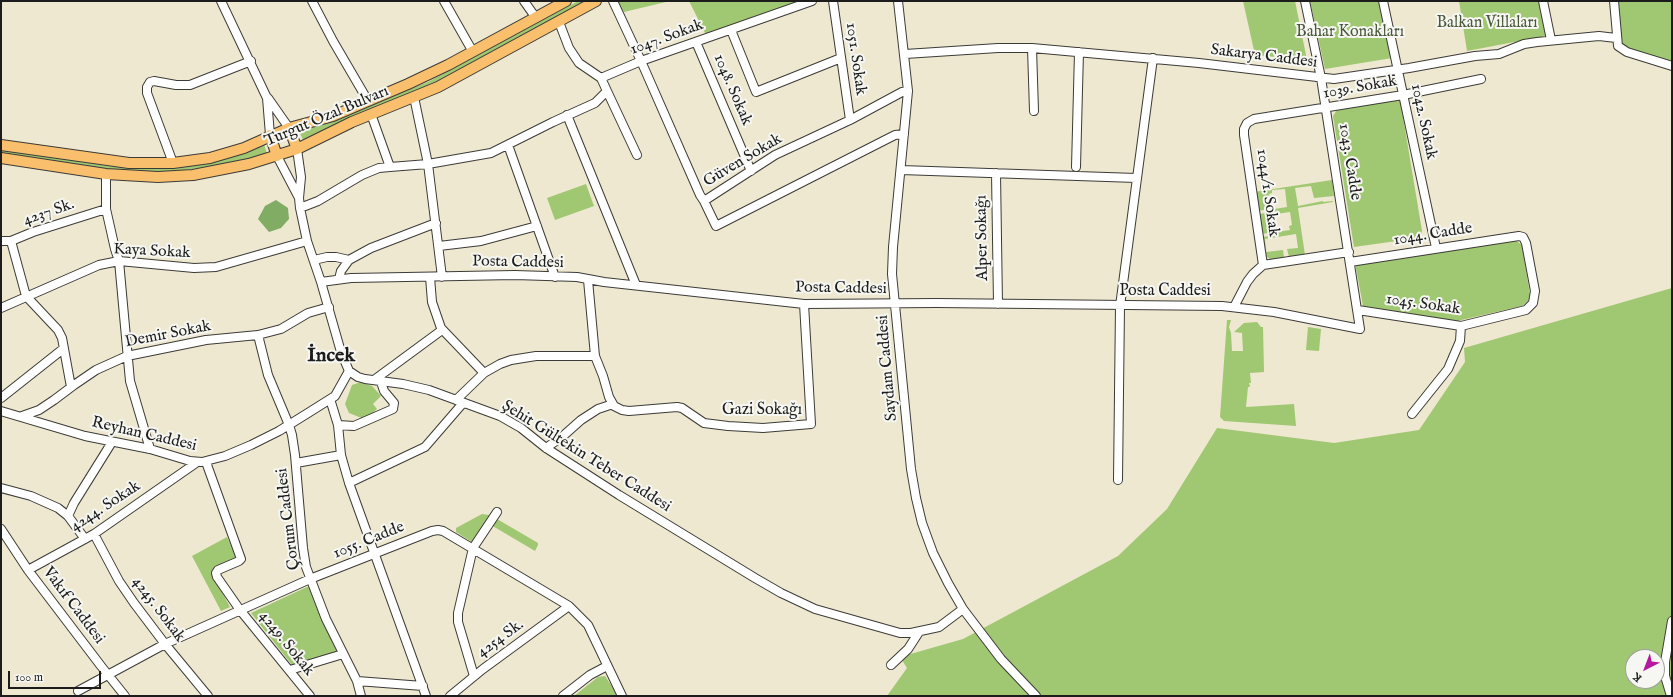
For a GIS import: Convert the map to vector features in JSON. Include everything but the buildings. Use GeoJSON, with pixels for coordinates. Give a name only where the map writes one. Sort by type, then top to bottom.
{"type":"FeatureCollection","features":[{"type":"Feature","properties":{"kind":"main road","name":"Turgut Özal Bulvarı"},"geometry":{"type":"LineString","coordinates":[[1,145],[118,162],[173,163],[197,161],[224,155],[244,148],[270,135],[289,128],[333,116],[428,75],[566,1]]}},
{"type":"Feature","properties":{"kind":"main road","name":"Turgut Özal Bulvarı"},"geometry":{"type":"LineString","coordinates":[[1,158],[106,174],[158,177],[185,176],[225,170],[296,150],[336,129],[438,87],[596,1]]}},
{"type":"Feature","properties":{"kind":"main road"},"geometry":{"type":"LineString","coordinates":[[289,128],[296,150]]}},
{"type":"Feature","properties":{"kind":"main road"},"geometry":{"type":"LineString","coordinates":[[270,135],[277,156]]}},
{"type":"Feature","properties":{"kind":"street"},"geometry":{"type":"LineString","coordinates":[[221,1],[251,61],[267,98],[289,128]]}},
{"type":"Feature","properties":{"kind":"street"},"geometry":{"type":"LineString","coordinates":[[312,1],[333,41],[368,101]]}},
{"type":"Feature","properties":{"kind":"street"},"geometry":{"type":"LineString","coordinates":[[444,1],[473,52]]}},
{"type":"Feature","properties":{"kind":"street"},"geometry":{"type":"LineString","coordinates":[[524,1],[536,18]]}},
{"type":"Feature","properties":{"kind":"street","name":"Güven Sokak"},"geometry":{"type":"LineString","coordinates":[[613,1],[704,201],[775,155],[850,120],[902,92],[908,91]]}},
{"type":"Feature","properties":{"kind":"street","name":"1047. Sokak"},"geometry":{"type":"LineString","coordinates":[[601,78],[641,61],[812,1]]}},
{"type":"Feature","properties":{"kind":"street","name":"1051. Sokak"},"geometry":{"type":"LineString","coordinates":[[834,1],[850,120]]}},
{"type":"Feature","properties":{"kind":"street","name":"Saydam Caddesi"},"geometry":{"type":"LineString","coordinates":[[898,1],[908,91],[892,261],[911,469],[918,510],[927,537],[941,569],[963,609],[1006,664],[1036,696]]}},
{"type":"Feature","properties":{"kind":"street","name":"1043. Cadde"},"geometry":{"type":"LineString","coordinates":[[1305,1],[1321,78],[1360,329]]}},
{"type":"Feature","properties":{"kind":"street","name":"1042. Sokak"},"geometry":{"type":"LineString","coordinates":[[1383,1],[1436,248]]}},
{"type":"Feature","properties":{"kind":"street"},"geometry":{"type":"LineString","coordinates":[[1543,1],[1551,40]]}},
{"type":"Feature","properties":{"kind":"street"},"geometry":{"type":"LineString","coordinates":[[1614,1],[1616,38],[1618,46],[1622,50],[1672,66]]}},
{"type":"Feature","properties":{"kind":"street"},"geometry":{"type":"LineString","coordinates":[[559,22],[569,48],[579,64],[601,78],[636,155]]}},
{"type":"Feature","properties":{"kind":"street"},"geometry":{"type":"LineString","coordinates":[[730,30],[756,92],[841,58]]}},
{"type":"Feature","properties":{"kind":"street","name":"Sakarya Caddesi"},"geometry":{"type":"LineString","coordinates":[[905,54],[998,48],[1032,48],[1153,58],[1334,79],[1398,70],[1475,56],[1499,54],[1524,44],[1551,40],[1598,36],[1616,38]]}},
{"type":"Feature","properties":{"kind":"street","name":"1048. Sokak"},"geometry":{"type":"LineString","coordinates":[[696,42],[751,171]]}},
{"type":"Feature","properties":{"kind":"street"},"geometry":{"type":"LineString","coordinates":[[1032,48],[1034,110]]}},
{"type":"Feature","properties":{"kind":"street"},"geometry":{"type":"LineString","coordinates":[[1076,166],[1079,52]]}},
{"type":"Feature","properties":{"kind":"street"},"geometry":{"type":"LineString","coordinates":[[1118,480],[1120,306],[1153,58]]}},
{"type":"Feature","properties":{"kind":"street"},"geometry":{"type":"LineString","coordinates":[[173,163],[147,93],[147,87],[150,82],[154,81],[176,85],[190,85],[251,61]]}},
{"type":"Feature","properties":{"kind":"street","name":"1039. Sokak"},"geometry":{"type":"LineString","coordinates":[[1245,126],[1250,120],[1254,119],[1403,95],[1481,79]]}},
{"type":"Feature","properties":{"kind":"street"},"geometry":{"type":"LineString","coordinates":[[300,208],[318,201],[362,175],[379,168],[428,164],[491,153],[567,115],[595,103],[607,91]]}},
{"type":"Feature","properties":{"kind":"street"},"geometry":{"type":"LineString","coordinates":[[414,96],[434,202],[442,277]]}},
{"type":"Feature","properties":{"kind":"street"},"geometry":{"type":"LineString","coordinates":[[267,98],[270,135]]}},
{"type":"Feature","properties":{"kind":"street"},"geometry":{"type":"LineString","coordinates":[[371,114],[390,167]]}},
{"type":"Feature","properties":{"kind":"street"},"geometry":{"type":"LineString","coordinates":[[567,115],[636,285]]}},
{"type":"Feature","properties":{"kind":"street","name":"1044/1. Sokak"},"geometry":{"type":"LineString","coordinates":[[1245,126],[1244,135],[1263,265]]}},
{"type":"Feature","properties":{"kind":"street"},"geometry":{"type":"LineString","coordinates":[[704,201],[716,226],[894,135],[904,134]]}},
{"type":"Feature","properties":{"kind":"street"},"geometry":{"type":"LineString","coordinates":[[508,145],[555,277]]}},
{"type":"Feature","properties":{"kind":"street"},"geometry":{"type":"LineString","coordinates":[[296,150],[301,177],[299,198],[300,208],[307,241],[329,308],[341,352],[349,370]]}},
{"type":"Feature","properties":{"kind":"street"},"geometry":{"type":"LineString","coordinates":[[277,156],[299,198]]}},
{"type":"Feature","properties":{"kind":"street"},"geometry":{"type":"LineString","coordinates":[[901,170],[1136,178]]}},
{"type":"Feature","properties":{"kind":"street","name":"Alper Sokağı"},"geometry":{"type":"LineString","coordinates":[[996,173],[998,304]]}},
{"type":"Feature","properties":{"kind":"street"},"geometry":{"type":"LineString","coordinates":[[106,174],[106,209],[114,249],[119,261],[130,380],[150,449]]}},
{"type":"Feature","properties":{"kind":"street","name":"4237 Sk."},"geometry":{"type":"LineString","coordinates":[[1,241],[11,241],[33,232],[106,209]]}},
{"type":"Feature","properties":{"kind":"street"},"geometry":{"type":"LineString","coordinates":[[339,279],[341,271],[349,260],[371,248],[436,223]]}},
{"type":"Feature","properties":{"kind":"street"},"geometry":{"type":"LineString","coordinates":[[439,246],[481,241],[537,226]]}},
{"type":"Feature","properties":{"kind":"street","name":"1044. Cadde"},"geometry":{"type":"LineString","coordinates":[[1350,262],[1519,236],[1523,238],[1526,244],[1535,291],[1535,298],[1530,307]]}},
{"type":"Feature","properties":{"kind":"street"},"geometry":{"type":"LineString","coordinates":[[11,241],[26,296],[58,330],[62,338],[71,387]]}},
{"type":"Feature","properties":{"kind":"street","name":"Kaya Sokak"},"geometry":{"type":"LineString","coordinates":[[1,308],[84,270],[99,265],[119,261],[194,268],[216,267],[307,241]]}},
{"type":"Feature","properties":{"kind":"street"},"geometry":{"type":"LineString","coordinates":[[1234,307],[1250,278],[1263,265],[1349,252]]}},
{"type":"Feature","properties":{"kind":"street"},"geometry":{"type":"LineString","coordinates":[[314,260],[327,257],[336,257],[349,260]]}},
{"type":"Feature","properties":{"kind":"street","name":"Posta Caddesi"},"geometry":{"type":"LineString","coordinates":[[321,282],[339,279],[515,275],[577,278],[804,304],[998,304],[1234,307],[1274,312],[1360,329]]}},
{"type":"Feature","properties":{"kind":"street"},"geometry":{"type":"LineString","coordinates":[[430,277],[432,302],[442,330],[484,373]]}},
{"type":"Feature","properties":{"kind":"street"},"geometry":{"type":"LineString","coordinates":[[546,448],[563,436],[581,420],[598,409],[613,404],[609,397],[595,356],[588,280]]}},
{"type":"Feature","properties":{"kind":"street","name":"Gazi Sokağı"},"geometry":{"type":"LineString","coordinates":[[613,404],[618,409],[628,411],[669,407],[682,408],[700,421],[718,426],[763,428],[811,424],[804,304]]}},
{"type":"Feature","properties":{"kind":"street","name":"1045. Sokak"},"geometry":{"type":"LineString","coordinates":[[1358,310],[1461,326],[1526,310],[1530,307]]}},
{"type":"Feature","properties":{"kind":"street","name":"Demir Sokak"},"geometry":{"type":"LineString","coordinates":[[22,416],[39,410],[96,370],[127,356],[200,341],[258,335],[281,329],[308,313],[329,308]]}},
{"type":"Feature","properties":{"kind":"street"},"geometry":{"type":"LineString","coordinates":[[1412,414],[1448,369],[1460,341],[1461,326]]}},
{"type":"Feature","properties":{"kind":"street"},"geometry":{"type":"LineString","coordinates":[[338,425],[354,426],[393,408],[394,403],[378,381],[442,330]]}},
{"type":"Feature","properties":{"kind":"street","name":"Çorum Caddesi"},"geometry":{"type":"LineString","coordinates":[[258,335],[272,384],[289,425],[296,463],[303,548],[310,579],[326,619],[357,681],[362,696]]}},
{"type":"Feature","properties":{"kind":"street"},"geometry":{"type":"LineString","coordinates":[[1,398],[63,349]]}},
{"type":"Feature","properties":{"kind":"street"},"geometry":{"type":"LineString","coordinates":[[348,483],[425,448],[484,373],[500,364],[521,358],[551,355],[595,356]]}},
{"type":"Feature","properties":{"kind":"street","name":"Şehit Gültekin Teber Caddesi"},"geometry":{"type":"LineString","coordinates":[[349,370],[358,377],[403,384],[429,390],[500,416],[521,428],[546,448],[619,495],[786,596],[815,609],[900,633],[920,632],[939,627],[963,609]]}},
{"type":"Feature","properties":{"kind":"street","name":"Reyhan Caddesi"},"geometry":{"type":"LineString","coordinates":[[1,411],[75,433],[150,449],[196,463],[206,462],[236,452],[289,425],[338,391],[349,370]]}},
{"type":"Feature","properties":{"kind":"street"},"geometry":{"type":"LineString","coordinates":[[330,398],[338,425],[341,455],[348,483],[375,553],[426,696]]}},
{"type":"Feature","properties":{"kind":"street"},"geometry":{"type":"LineString","coordinates":[[68,516],[74,503],[112,442]]}},
{"type":"Feature","properties":{"kind":"street"},"geometry":{"type":"LineString","coordinates":[[296,463],[341,455]]}},
{"type":"Feature","properties":{"kind":"street","name":"4249. Sokak"},"geometry":{"type":"LineString","coordinates":[[206,462],[241,559],[218,570],[216,573],[240,610],[310,696]]}},
{"type":"Feature","properties":{"kind":"street","name":"4244. Sokak"},"geometry":{"type":"LineString","coordinates":[[28,570],[94,534],[196,463]]}},
{"type":"Feature","properties":{"kind":"street"},"geometry":{"type":"LineString","coordinates":[[1,488],[31,496],[58,508],[68,516],[85,539]]}},
{"type":"Feature","properties":{"kind":"street"},"geometry":{"type":"LineString","coordinates":[[474,676],[458,622],[472,548],[497,512]]}},
{"type":"Feature","properties":{"kind":"street","name":"Vakıf Caddesi"},"geometry":{"type":"LineString","coordinates":[[1,529],[28,570],[125,696]]}},
{"type":"Feature","properties":{"kind":"street","name":"1055. Cadde"},"geometry":{"type":"LineString","coordinates":[[78,691],[165,644],[240,610],[310,579],[432,531],[438,530],[444,531],[569,606],[588,625],[622,696]]}},
{"type":"Feature","properties":{"kind":"street","name":"4245. Sokak"},"geometry":{"type":"LineString","coordinates":[[94,534],[119,581],[165,644],[208,696]]}},
{"type":"Feature","properties":{"kind":"street","name":"4254 Sk."},"geometry":{"type":"LineString","coordinates":[[450,696],[474,676],[569,606]]}},
{"type":"Feature","properties":{"kind":"street"},"geometry":{"type":"LineString","coordinates":[[1672,620],[1665,662],[1665,676],[1672,696]]}},
{"type":"Feature","properties":{"kind":"street"},"geometry":{"type":"LineString","coordinates":[[891,665],[908,649],[920,632]]}},
{"type":"Feature","properties":{"kind":"street"},"geometry":{"type":"LineString","coordinates":[[290,670],[343,654]]}},
{"type":"Feature","properties":{"kind":"street"},"geometry":{"type":"LineString","coordinates":[[563,696],[590,675],[607,666]]}},
{"type":"Feature","properties":{"kind":"street"},"geometry":{"type":"LineString","coordinates":[[357,681],[423,686]]}},
{"type":"Feature","properties":{"kind":"green space"},"geometry":{"type":"Polygon","coordinates":[[[578,1],[586,1],[439,81],[303,140],[299,131],[327,123],[428,82],[578,1]]]}},
{"type":"Feature","properties":{"kind":"green space"},"geometry":{"type":"Polygon","coordinates":[[[617,1],[670,1],[624,12],[617,1]]]}},
{"type":"Feature","properties":{"kind":"green space"},"geometry":{"type":"Polygon","coordinates":[[[689,1],[804,1],[706,35],[689,1]]]}},
{"type":"Feature","properties":{"kind":"green space"},"geometry":{"type":"Polygon","coordinates":[[[1243,1],[1295,1],[1307,60],[1255,55],[1243,1]]]}},
{"type":"Feature","properties":{"kind":"green space","name":"Bahar Konakları"},"geometry":{"type":"Polygon","coordinates":[[[1310,1],[1380,1],[1392,58],[1325,69],[1310,1]]]}},
{"type":"Feature","properties":{"kind":"green space","name":"Balkan Villaları"},"geometry":{"type":"Polygon","coordinates":[[[1459,1],[1539,1],[1546,36],[1467,51],[1459,1]]]}},
{"type":"Feature","properties":{"kind":"green space"},"geometry":{"type":"Polygon","coordinates":[[[1618,1],[1672,1],[1672,63],[1627,50],[1622,44],[1618,1]]]}},
{"type":"Feature","properties":{"kind":"green space"},"geometry":{"type":"Polygon","coordinates":[[[1400,99],[1422,231],[1421,235],[1418,238],[1354,247],[1333,116],[1338,108],[1400,99]]]}},
{"type":"Feature","properties":{"kind":"green space"},"geometry":{"type":"Polygon","coordinates":[[[264,144],[267,154],[221,165],[170,172],[117,171],[1,154],[1,149],[108,166],[156,169],[185,167],[219,161],[248,152],[264,144]]]}},
{"type":"Feature","properties":{"kind":"green space"},"geometry":{"type":"Polygon","coordinates":[[[1332,180],[1334,196],[1314,198],[1311,186],[1295,188],[1298,206],[1323,201],[1333,202],[1298,208],[1305,255],[1289,257],[1287,249],[1298,248],[1296,234],[1265,239],[1266,252],[1283,250],[1284,258],[1271,260],[1265,255],[1262,237],[1277,235],[1276,232],[1290,230],[1289,226],[1292,225],[1290,212],[1276,214],[1276,216],[1272,217],[1274,232],[1262,234],[1258,214],[1274,212],[1274,209],[1287,207],[1285,189],[1272,190],[1272,193],[1269,194],[1270,209],[1258,211],[1254,192],[1332,180]]]}},
{"type":"Feature","properties":{"kind":"green space"},"geometry":{"type":"Polygon","coordinates":[[[586,184],[594,206],[555,220],[547,198],[586,184]]]}},
{"type":"Feature","properties":{"kind":"green space"},"geometry":{"type":"Polygon","coordinates":[[[276,200],[288,208],[289,219],[281,228],[269,232],[258,219],[265,206],[276,200]]]}},
{"type":"Feature","properties":{"kind":"green space"},"geometry":{"type":"Polygon","coordinates":[[[1515,240],[1522,245],[1530,295],[1529,300],[1522,306],[1457,321],[1363,306],[1355,263],[1515,240]]]}},
{"type":"Feature","properties":{"kind":"green space"},"geometry":{"type":"Polygon","coordinates":[[[1672,288],[1672,696],[887,696],[907,668],[900,657],[963,639],[1118,556],[1167,509],[1217,428],[1334,443],[1419,430],[1465,362],[1464,348],[1672,288]]]}},
{"type":"Feature","properties":{"kind":"green space"},"geometry":{"type":"Polygon","coordinates":[[[1227,320],[1231,320],[1229,327],[1231,333],[1232,351],[1243,351],[1242,333],[1234,332],[1244,323],[1257,322],[1261,327],[1263,327],[1264,372],[1250,373],[1251,383],[1249,383],[1250,387],[1248,387],[1246,407],[1294,404],[1296,426],[1224,421],[1220,417],[1227,320]]]}},
{"type":"Feature","properties":{"kind":"green space"},"geometry":{"type":"Polygon","coordinates":[[[1308,327],[1321,329],[1319,351],[1306,350],[1308,327]]]}},
{"type":"Feature","properties":{"kind":"green space"},"geometry":{"type":"Polygon","coordinates":[[[361,382],[372,386],[381,396],[373,404],[377,409],[366,419],[349,413],[345,404],[352,385],[361,382]]]}},
{"type":"Feature","properties":{"kind":"green space"},"geometry":{"type":"Polygon","coordinates":[[[482,514],[489,515],[489,517],[474,541],[472,542],[456,532],[456,528],[482,514]]]}},
{"type":"Feature","properties":{"kind":"green space"},"geometry":{"type":"Polygon","coordinates":[[[497,519],[538,543],[535,551],[491,525],[497,519]]]}},
{"type":"Feature","properties":{"kind":"green space"},"geometry":{"type":"Polygon","coordinates":[[[227,537],[236,557],[211,572],[230,607],[221,611],[192,556],[227,537]]]}},
{"type":"Feature","properties":{"kind":"green space"},"geometry":{"type":"Polygon","coordinates":[[[309,586],[337,652],[292,665],[251,613],[309,586]]]}},
{"type":"Feature","properties":{"kind":"green space"},"geometry":{"type":"Polygon","coordinates":[[[605,676],[617,694],[616,696],[574,696],[598,677],[605,676]]]}},
{"type":"Feature","properties":{"kind":"district","name":"İncek"},"geometry":{"type":"Point","coordinates":[331,357]}}]}
